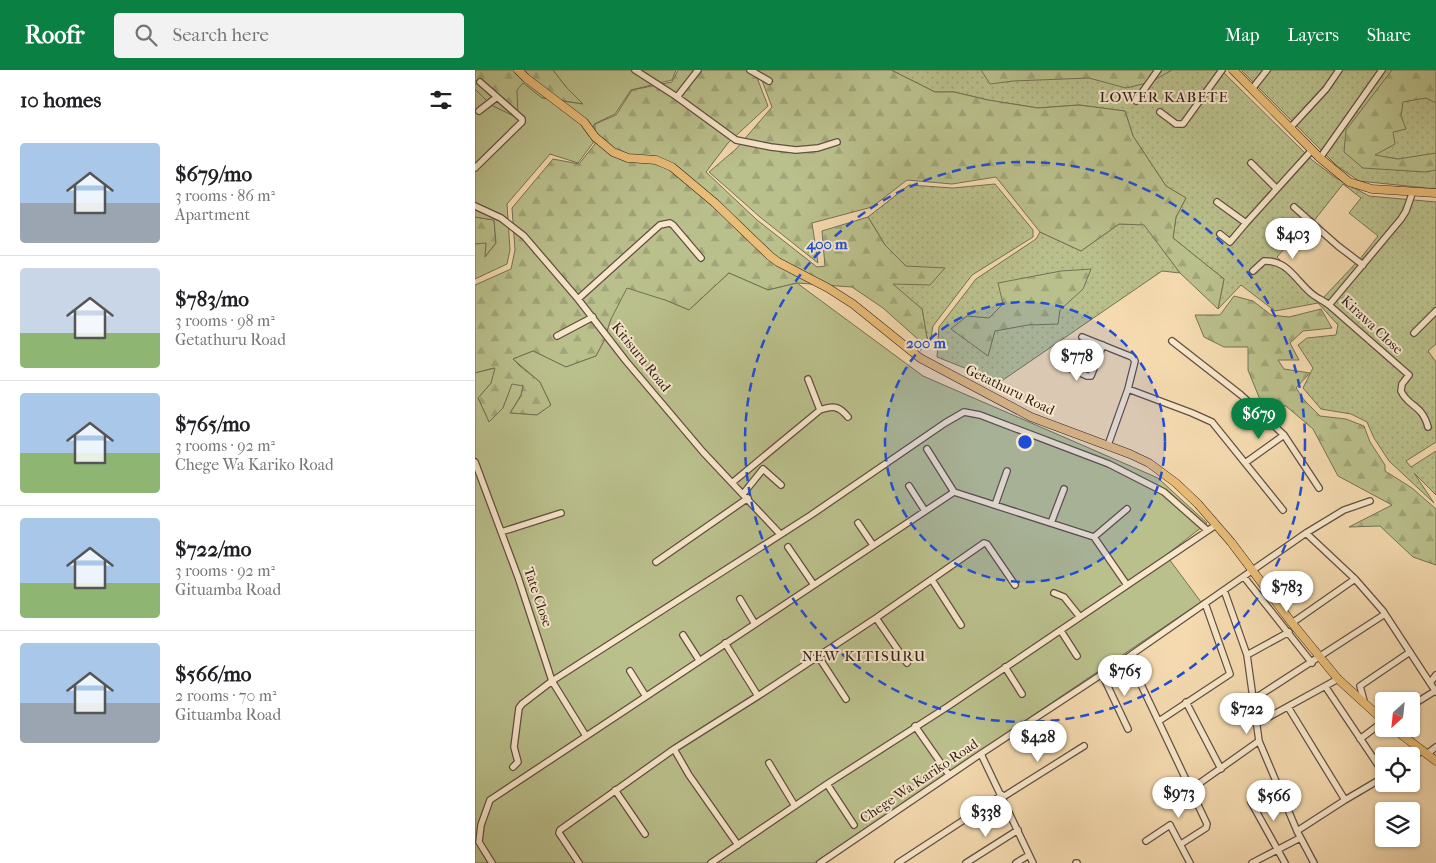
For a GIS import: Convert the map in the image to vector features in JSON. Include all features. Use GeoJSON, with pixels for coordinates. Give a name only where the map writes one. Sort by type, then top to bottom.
{"type":"FeatureCollection","features":[{"type":"Feature","properties":{"kind":"main road","name":"Getathuru Road"},"geometry":{"type":"LineString","coordinates":[[518,70],[525,78],[583,122],[613,152],[628,158],[656,160],[672,167],[715,203],[778,262],[828,288],[853,304],[920,358],[1031,417],[1108,444],[1149,463],[1165,474],[1198,504],[1244,558],[1292,623],[1338,679],[1375,713]]}},
{"type":"Feature","properties":{"kind":"main road"},"geometry":{"type":"LineString","coordinates":[[1233,70],[1320,158],[1349,182],[1372,189],[1436,193]]}},
{"type":"Feature","properties":{"kind":"main road"},"geometry":{"type":"LineString","coordinates":[[1406,738],[1436,761]]}},
{"type":"Feature","properties":{"kind":"street"},"geometry":{"type":"LineString","coordinates":[[635,70],[677,97],[736,140],[796,150],[817,148],[837,142]]}},
{"type":"Feature","properties":{"kind":"street"},"geometry":{"type":"LineString","coordinates":[[677,97],[698,70]]}},
{"type":"Feature","properties":{"kind":"street"},"geometry":{"type":"LineString","coordinates":[[751,70],[769,81]]}},
{"type":"Feature","properties":{"kind":"street"},"geometry":{"type":"LineString","coordinates":[[1136,101],[1158,70]]}},
{"type":"Feature","properties":{"kind":"street"},"geometry":{"type":"LineString","coordinates":[[1160,112],[1176,124],[1183,124],[1222,70]]}},
{"type":"Feature","properties":{"kind":"street"},"geometry":{"type":"LineString","coordinates":[[1252,90],[1267,70]]}},
{"type":"Feature","properties":{"kind":"street"},"geometry":{"type":"LineString","coordinates":[[1290,128],[1327,89],[1339,70]]}},
{"type":"Feature","properties":{"kind":"street"},"geometry":{"type":"LineString","coordinates":[[1320,158],[1382,70]]}},
{"type":"Feature","properties":{"kind":"street"},"geometry":{"type":"LineString","coordinates":[[475,168],[522,122],[522,119],[480,82]]}},
{"type":"Feature","properties":{"kind":"street"},"geometry":{"type":"LineString","coordinates":[[479,111],[497,97]]}},
{"type":"Feature","properties":{"kind":"street"},"geometry":{"type":"LineString","coordinates":[[1220,234],[1230,242],[1276,188],[1312,150]]}},
{"type":"Feature","properties":{"kind":"street"},"geometry":{"type":"LineString","coordinates":[[1251,163],[1276,188]]}},
{"type":"Feature","properties":{"kind":"street","name":"Kirawa Close"},"geometry":{"type":"LineString","coordinates":[[1413,192],[1401,219],[1329,305],[1409,375],[1402,384],[1401,392],[1406,399],[1424,414],[1428,427]]}},
{"type":"Feature","properties":{"kind":"street"},"geometry":{"type":"LineString","coordinates":[[1217,202],[1246,223]]}},
{"type":"Feature","properties":{"kind":"street","name":"Kitisuru Road"},"geometry":{"type":"LineString","coordinates":[[475,206],[501,218],[524,236],[578,298],[703,452],[780,534]]}},
{"type":"Feature","properties":{"kind":"street"},"geometry":{"type":"LineString","coordinates":[[1294,207],[1338,246],[1363,265]]}},
{"type":"Feature","properties":{"kind":"street"},"geometry":{"type":"LineString","coordinates":[[578,298],[665,223],[673,225],[701,258]]}},
{"type":"Feature","properties":{"kind":"street"},"geometry":{"type":"LineString","coordinates":[[1253,271],[1264,260],[1281,263],[1312,294],[1329,305]]}},
{"type":"Feature","properties":{"kind":"street"},"geometry":{"type":"LineString","coordinates":[[1414,333],[1436,311]]}},
{"type":"Feature","properties":{"kind":"street"},"geometry":{"type":"LineString","coordinates":[[557,336],[593,317]]}},
{"type":"Feature","properties":{"kind":"street"},"geometry":{"type":"LineString","coordinates":[[1082,337],[1134,359],[1128,389],[1108,444]]}},
{"type":"Feature","properties":{"kind":"street"},"geometry":{"type":"LineString","coordinates":[[1172,341],[1241,395],[1284,435],[1319,488]]}},
{"type":"Feature","properties":{"kind":"street"},"geometry":{"type":"LineString","coordinates":[[1061,364],[1090,376],[1103,345]]}},
{"type":"Feature","properties":{"kind":"street"},"geometry":{"type":"LineString","coordinates":[[808,379],[820,410]]}},
{"type":"Feature","properties":{"kind":"street"},"geometry":{"type":"LineString","coordinates":[[1128,389],[1212,422],[1283,510]]}},
{"type":"Feature","properties":{"kind":"street"},"geometry":{"type":"LineString","coordinates":[[733,482],[820,410],[830,406],[840,407],[849,417]]}},
{"type":"Feature","properties":{"kind":"street"},"geometry":{"type":"LineString","coordinates":[[513,767],[518,762],[514,747],[519,708],[552,681],[818,510],[945,423],[967,412],[980,415],[1073,450],[1141,479],[1164,492],[1207,530]]}},
{"type":"Feature","properties":{"kind":"street"},"geometry":{"type":"LineString","coordinates":[[1245,462],[1284,435]]}},
{"type":"Feature","properties":{"kind":"street"},"geometry":{"type":"LineString","coordinates":[[927,450],[954,492],[1094,537],[1127,585]]}},
{"type":"Feature","properties":{"kind":"street","name":"Tate Close"},"geometry":{"type":"LineString","coordinates":[[475,462],[518,577],[552,681],[586,736]]}},
{"type":"Feature","properties":{"kind":"street"},"geometry":{"type":"LineString","coordinates":[[656,562],[746,496],[763,469],[781,485]]}},
{"type":"Feature","properties":{"kind":"street"},"geometry":{"type":"LineString","coordinates":[[995,506],[1007,471]]}},
{"type":"Feature","properties":{"kind":"street"},"geometry":{"type":"LineString","coordinates":[[909,486],[925,510]]}},
{"type":"Feature","properties":{"kind":"street"},"geometry":{"type":"LineString","coordinates":[[1051,523],[1064,489]]}},
{"type":"Feature","properties":{"kind":"street"},"geometry":{"type":"LineString","coordinates":[[492,863],[480,844],[478,824],[489,800],[954,492]]}},
{"type":"Feature","properties":{"kind":"street","name":"Chege Wa Kariko Road"},"geometry":{"type":"LineString","coordinates":[[820,863],[1128,657],[1306,533],[1344,510],[1370,501]]}},
{"type":"Feature","properties":{"kind":"street"},"geometry":{"type":"LineString","coordinates":[[1094,537],[1127,509]]}},
{"type":"Feature","properties":{"kind":"street"},"geometry":{"type":"LineString","coordinates":[[501,532],[561,513]]}},
{"type":"Feature","properties":{"kind":"street"},"geometry":{"type":"LineString","coordinates":[[858,523],[873,546]]}},
{"type":"Feature","properties":{"kind":"street"},"geometry":{"type":"LineString","coordinates":[[711,863],[827,784],[1061,631],[1216,525]]}},
{"type":"Feature","properties":{"kind":"street"},"geometry":{"type":"LineString","coordinates":[[1306,533],[1355,580],[1385,614],[1435,692],[1420,701]]}},
{"type":"Feature","properties":{"kind":"street"},"geometry":{"type":"LineString","coordinates":[[579,863],[559,831],[674,749],[876,618],[984,543],[987,544],[1015,585]]}},
{"type":"Feature","properties":{"kind":"street"},"geometry":{"type":"LineString","coordinates":[[788,546],[814,585]]}},
{"type":"Feature","properties":{"kind":"street"},"geometry":{"type":"LineString","coordinates":[[1244,577],[1312,663]]}},
{"type":"Feature","properties":{"kind":"street"},"geometry":{"type":"LineString","coordinates":[[932,580],[961,625]]}},
{"type":"Feature","properties":{"kind":"street"},"geometry":{"type":"LineString","coordinates":[[1292,623],[1355,580]]}},
{"type":"Feature","properties":{"kind":"street"},"geometry":{"type":"LineString","coordinates":[[1224,590],[1247,655],[1259,742],[1300,838],[1314,863]]}},
{"type":"Feature","properties":{"kind":"street"},"geometry":{"type":"LineString","coordinates":[[1054,593],[1064,597],[1080,617]]}},
{"type":"Feature","properties":{"kind":"street"},"geometry":{"type":"LineString","coordinates":[[740,600],[755,624]]}},
{"type":"Feature","properties":{"kind":"street"},"geometry":{"type":"LineString","coordinates":[[1159,721],[1230,672],[1205,603]]}},
{"type":"Feature","properties":{"kind":"street"},"geometry":{"type":"LineString","coordinates":[[1254,699],[1385,614]]}},
{"type":"Feature","properties":{"kind":"street"},"geometry":{"type":"LineString","coordinates":[[876,618],[907,663]]}},
{"type":"Feature","properties":{"kind":"street"},"geometry":{"type":"LineString","coordinates":[[1061,631],[1077,656]]}},
{"type":"Feature","properties":{"kind":"street"},"geometry":{"type":"LineString","coordinates":[[1247,655],[1289,632]]}},
{"type":"Feature","properties":{"kind":"street"},"geometry":{"type":"LineString","coordinates":[[683,635],[699,660]]}},
{"type":"Feature","properties":{"kind":"street"},"geometry":{"type":"LineString","coordinates":[[725,643],[758,696]]}},
{"type":"Feature","properties":{"kind":"street"},"geometry":{"type":"LineString","coordinates":[[1364,703],[1360,686],[1410,652]]}},
{"type":"Feature","properties":{"kind":"street"},"geometry":{"type":"LineString","coordinates":[[818,656],[846,698]]}},
{"type":"Feature","properties":{"kind":"street"},"geometry":{"type":"LineString","coordinates":[[1128,657],[1208,827],[1181,844]]}},
{"type":"Feature","properties":{"kind":"street"},"geometry":{"type":"LineString","coordinates":[[1005,667],[1022,694]]}},
{"type":"Feature","properties":{"kind":"street"},"geometry":{"type":"LineString","coordinates":[[630,671],[645,695]]}},
{"type":"Feature","properties":{"kind":"street"},"geometry":{"type":"LineString","coordinates":[[1102,674],[1129,729]]}},
{"type":"Feature","properties":{"kind":"street"},"geometry":{"type":"LineString","coordinates":[[1430,683],[1436,675]]}},
{"type":"Feature","properties":{"kind":"street"},"geometry":{"type":"LineString","coordinates":[[1256,724],[1338,679]]}},
{"type":"Feature","properties":{"kind":"street"},"geometry":{"type":"LineString","coordinates":[[1325,686],[1375,762]]}},
{"type":"Feature","properties":{"kind":"street"},"geometry":{"type":"LineString","coordinates":[[1186,702],[1221,769]]}},
{"type":"Feature","properties":{"kind":"street"},"geometry":{"type":"LineString","coordinates":[[1288,707],[1345,800]]}},
{"type":"Feature","properties":{"kind":"street"},"geometry":{"type":"LineString","coordinates":[[915,726],[947,772]]}},
{"type":"Feature","properties":{"kind":"street"},"geometry":{"type":"LineString","coordinates":[[1360,740],[1375,728]]}},
{"type":"Feature","properties":{"kind":"street"},"geometry":{"type":"LineString","coordinates":[[1190,790],[1259,742]]}},
{"type":"Feature","properties":{"kind":"street"},"geometry":{"type":"LineString","coordinates":[[898,863],[1083,746]]}},
{"type":"Feature","properties":{"kind":"street"},"geometry":{"type":"LineString","coordinates":[[1420,754],[1436,746]]}},
{"type":"Feature","properties":{"kind":"street"},"geometry":{"type":"LineString","coordinates":[[674,749],[689,775],[738,845]]}},
{"type":"Feature","properties":{"kind":"street"},"geometry":{"type":"LineString","coordinates":[[981,754],[1033,863]]}},
{"type":"Feature","properties":{"kind":"street"},"geometry":{"type":"LineString","coordinates":[[769,763],[795,806]]}},
{"type":"Feature","properties":{"kind":"street"},"geometry":{"type":"LineString","coordinates":[[1297,831],[1375,781]]}},
{"type":"Feature","properties":{"kind":"street"},"geometry":{"type":"LineString","coordinates":[[827,784],[854,825]]}},
{"type":"Feature","properties":{"kind":"street"},"geometry":{"type":"LineString","coordinates":[[1277,785],[1251,800],[1251,802],[1285,863]]}},
{"type":"Feature","properties":{"kind":"street"},"geometry":{"type":"LineString","coordinates":[[615,790],[645,834]]}},
{"type":"Feature","properties":{"kind":"street"},"geometry":{"type":"LineString","coordinates":[[1146,841],[1171,825],[1190,863]]}},
{"type":"Feature","properties":{"kind":"street"},"geometry":{"type":"LineString","coordinates":[[966,863],[1017,830]]}},
{"type":"Feature","properties":{"kind":"street"},"geometry":{"type":"LineString","coordinates":[[1252,863],[1300,838]]}},
{"type":"Feature","properties":{"kind":"street"},"geometry":{"type":"LineString","coordinates":[[1017,863],[1029,855]]}},
{"type":"Feature","properties":{"kind":"green space"},"geometry":{"type":"Polygon","coordinates":[[[475,70],[553,70],[567,88],[584,104],[542,98],[518,119],[491,105],[475,89],[475,70]]]}},
{"type":"Feature","properties":{"kind":"green space"},"geometry":{"type":"Polygon","coordinates":[[[553,70],[676,70],[672,80],[631,90],[615,114],[594,124],[593,143],[578,163],[550,154],[507,204],[510,250],[507,264],[475,279],[475,244],[486,243],[485,257],[496,243],[494,220],[475,217],[475,89],[491,105],[518,118],[517,90],[523,83],[542,98],[583,104],[553,70]]]}},
{"type":"Feature","properties":{"kind":"green space"},"geometry":{"type":"Polygon","coordinates":[[[678,70],[754,70],[768,106],[728,143],[706,172],[757,220],[817,267],[825,266],[822,231],[868,217],[885,245],[906,266],[945,268],[930,285],[893,284],[922,309],[929,349],[883,308],[852,287],[797,283],[768,290],[729,273],[689,310],[665,300],[611,319],[604,341],[596,356],[566,367],[533,351],[513,359],[540,382],[551,405],[537,415],[510,413],[521,396],[523,386],[512,385],[503,408],[489,422],[478,398],[491,383],[494,368],[475,373],[475,285],[511,269],[515,250],[512,208],[553,159],[579,164],[595,144],[595,124],[616,115],[632,90],[672,82],[678,70]]]}},
{"type":"Feature","properties":{"kind":"green space"},"geometry":{"type":"Polygon","coordinates":[[[758,70],[891,70],[935,92],[954,92],[1038,108],[1079,105],[1125,111],[1133,136],[1166,186],[1186,198],[1176,217],[1173,238],[1224,279],[1218,309],[1180,273],[1144,225],[1119,224],[1081,251],[1040,232],[996,177],[952,184],[907,180],[872,207],[812,223],[818,263],[760,217],[709,172],[736,149],[772,107],[758,70]]]}},
{"type":"Feature","properties":{"kind":"green space"},"geometry":{"type":"Polygon","coordinates":[[[891,70],[1221,70],[1312,160],[1336,178],[1369,196],[1436,202],[1436,344],[1428,351],[1436,362],[1436,442],[1406,461],[1411,467],[1436,451],[1436,495],[1414,473],[1434,503],[1389,461],[1374,438],[1367,422],[1351,414],[1321,409],[1303,388],[1313,368],[1298,345],[1307,338],[1336,335],[1338,325],[1318,303],[1275,311],[1241,285],[1218,309],[1224,279],[1173,238],[1176,217],[1186,198],[1166,186],[1133,136],[1125,111],[1079,105],[1038,108],[954,92],[935,92],[891,70]],[[1343,184],[1313,222],[1360,259],[1378,236],[1349,213],[1361,198],[1343,184]],[[1307,223],[1277,257],[1299,279],[1323,298],[1356,263],[1307,223]]]}},
{"type":"Feature","properties":{"kind":"green space"},"geometry":{"type":"Polygon","coordinates":[[[981,70],[1172,70],[1151,82],[1126,88],[1089,78],[1013,81],[990,84],[981,70]]]}},
{"type":"Feature","properties":{"kind":"green space"},"geometry":{"type":"Polygon","coordinates":[[[1241,70],[1436,70],[1436,189],[1359,181],[1337,166],[1241,70]]]}},
{"type":"Feature","properties":{"kind":"green space"},"geometry":{"type":"Polygon","coordinates":[[[1392,70],[1436,70],[1436,103],[1426,98],[1403,102],[1401,116],[1406,129],[1393,132],[1395,144],[1375,155],[1398,159],[1436,153],[1436,170],[1425,172],[1363,168],[1344,152],[1346,130],[1392,70]]]}},
{"type":"Feature","properties":{"kind":"green space"},"geometry":{"type":"Polygon","coordinates":[[[995,184],[1033,230],[1033,237],[972,275],[933,326],[929,349],[922,309],[892,284],[906,266],[885,245],[868,217],[909,185],[953,188],[995,184]]]}},
{"type":"Feature","properties":{"kind":"green space"},"geometry":{"type":"Polygon","coordinates":[[[475,217],[494,220],[496,243],[484,258],[486,244],[475,244],[475,217]]]}},
{"type":"Feature","properties":{"kind":"green space"},"geometry":{"type":"Polygon","coordinates":[[[1119,224],[1144,224],[1180,273],[1162,271],[1000,382],[937,357],[939,327],[976,279],[1036,239],[1040,232],[1081,251],[1119,224]]]}},
{"type":"Feature","properties":{"kind":"green space"},"geometry":{"type":"Polygon","coordinates":[[[1091,269],[1083,289],[1060,310],[1058,324],[1028,325],[995,331],[988,356],[951,329],[967,316],[989,318],[1003,304],[998,283],[1061,271],[1091,269]]]}},
{"type":"Feature","properties":{"kind":"green space"},"geometry":{"type":"Polygon","coordinates":[[[729,273],[768,290],[797,283],[923,376],[1158,478],[1207,523],[1166,555],[1201,602],[814,863],[475,863],[475,373],[495,368],[491,383],[478,398],[489,422],[503,408],[512,384],[523,386],[521,395],[510,413],[537,415],[551,405],[540,382],[513,359],[533,351],[566,367],[596,356],[604,341],[611,319],[627,288],[689,310],[729,273]]]}},
{"type":"Feature","properties":{"kind":"green space"},"geometry":{"type":"Polygon","coordinates":[[[1234,296],[1253,301],[1271,315],[1289,317],[1321,309],[1332,328],[1303,331],[1290,343],[1299,360],[1278,360],[1284,369],[1310,373],[1296,388],[1305,401],[1320,416],[1346,419],[1364,426],[1370,442],[1385,465],[1385,471],[1412,488],[1436,509],[1436,565],[1413,557],[1380,526],[1349,527],[1392,505],[1338,476],[1313,429],[1286,406],[1261,402],[1248,370],[1248,347],[1224,347],[1204,337],[1195,315],[1220,315],[1234,296]]]}},
{"type":"Feature","properties":{"kind":"district","name":"LOWER KABETE"},"geometry":{"type":"Point","coordinates":[1164,97]}},
{"type":"Feature","properties":{"kind":"district","name":"NEW KITISURU"},"geometry":{"type":"Point","coordinates":[864,656]}}]}
